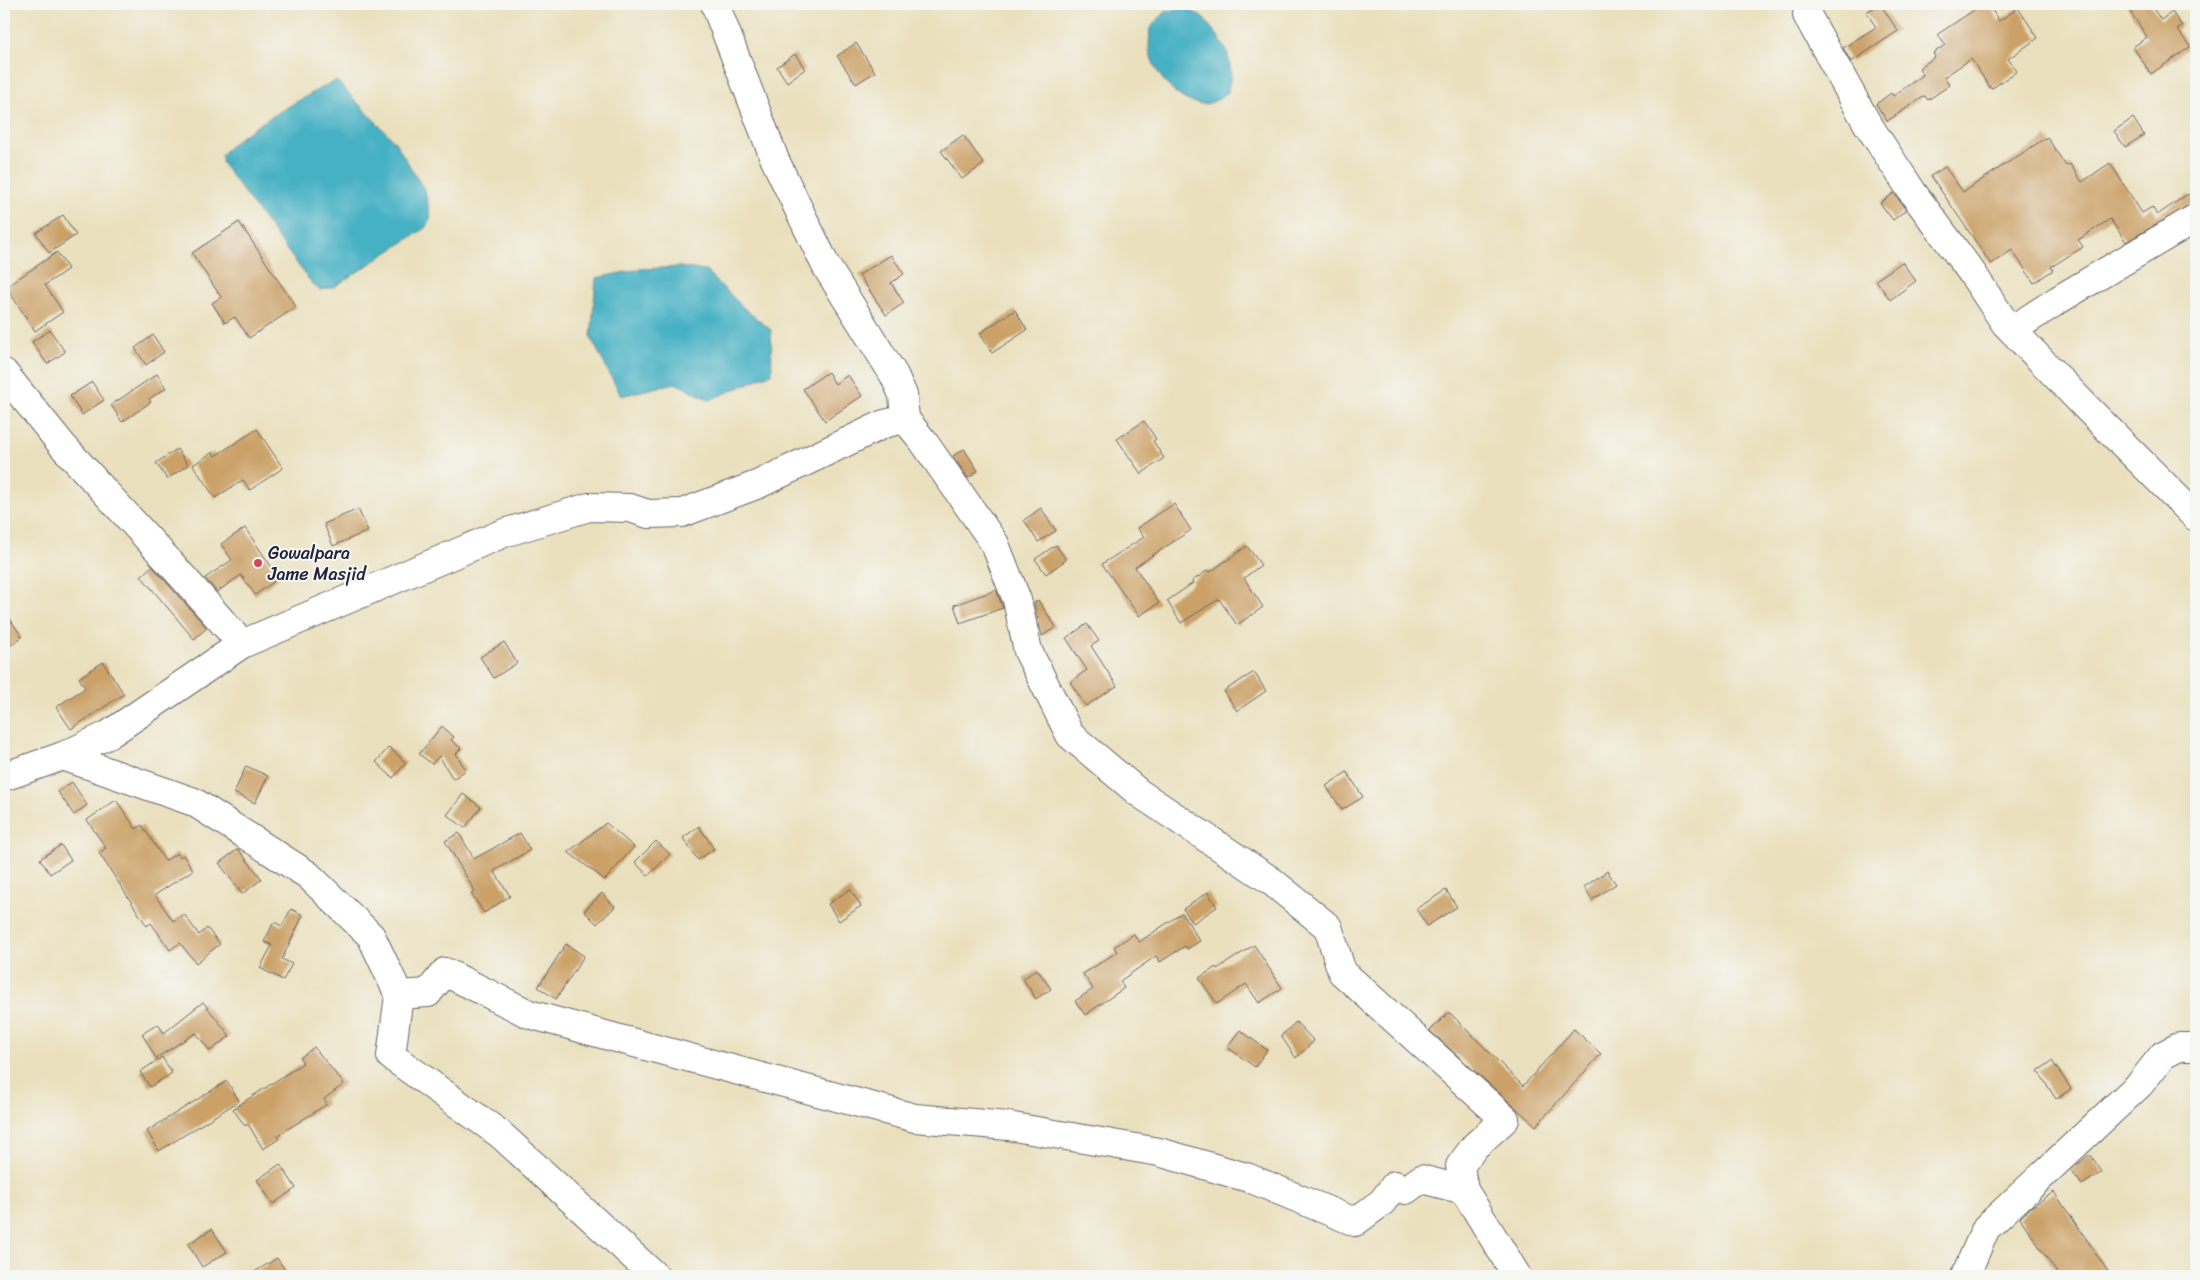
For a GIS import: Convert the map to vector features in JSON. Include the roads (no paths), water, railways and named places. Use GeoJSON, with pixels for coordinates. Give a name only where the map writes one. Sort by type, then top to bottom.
{"type":"FeatureCollection","features":[{"type":"Feature","properties":{"kind":"street"},"geometry":{"type":"LineString","coordinates":[[715,4],[775,160],[826,266],[894,375],[903,395],[904,419],[929,448],[995,544],[1017,600],[1028,651],[1070,734],[1139,793],[1270,880],[1328,927],[1342,972],[1504,1118],[1475,1146],[1460,1166],[1464,1190],[1517,1276]]}},
{"type":"Feature","properties":{"kind":"street"},"geometry":{"type":"LineString","coordinates":[[1807,15],[1867,123],[1913,193],[2012,330],[2196,517]]}},
{"type":"Feature","properties":{"kind":"street"},"geometry":{"type":"LineString","coordinates":[[2012,330],[2058,300],[2196,218]]}},
{"type":"Feature","properties":{"kind":"street"},"geometry":{"type":"LineString","coordinates":[[4,373],[62,446],[242,644]]}},
{"type":"Feature","properties":{"kind":"street"},"geometry":{"type":"LineString","coordinates":[[4,774],[6,776],[63,756],[108,736],[242,644],[504,533],[589,507],[630,508],[648,514],[682,513],[759,484],[884,424],[904,419]]}},
{"type":"Feature","properties":{"kind":"street"},"geometry":{"type":"LineString","coordinates":[[63,756],[194,802],[308,875],[371,936],[399,995],[391,1056],[500,1134],[655,1276]]}},
{"type":"Feature","properties":{"kind":"street"},"geometry":{"type":"LineString","coordinates":[[399,995],[428,993],[445,972],[529,1014],[649,1047],[915,1118],[1008,1126],[1159,1152],[1249,1178],[1356,1222],[1382,1202],[1395,1185],[1406,1190],[1421,1179],[1464,1190]]}},
{"type":"Feature","properties":{"kind":"street"},"geometry":{"type":"LineString","coordinates":[[1965,1276],[1986,1228],[2140,1084],[2163,1055],[2179,1047],[2196,1047]]}},
{"type":"Feature","properties":{"kind":"water"},"geometry":{"type":"Polygon","coordinates":[[[1185,7],[1203,18],[1218,36],[1228,54],[1231,73],[1228,92],[1215,101],[1208,103],[1191,102],[1174,91],[1160,75],[1151,56],[1149,47],[1150,28],[1165,12],[1185,7]]]}},
{"type":"Feature","properties":{"kind":"water"},"geometry":{"type":"Polygon","coordinates":[[[337,81],[395,142],[425,191],[431,218],[425,228],[399,245],[334,287],[320,290],[313,285],[224,166],[221,156],[239,138],[253,128],[326,85],[337,81]]]}},
{"type":"Feature","properties":{"kind":"water"},"geometry":{"type":"Polygon","coordinates":[[[680,267],[706,271],[747,311],[771,330],[772,373],[710,400],[675,383],[621,396],[591,338],[596,278],[640,269],[680,267]]]}},
{"type":"Feature","properties":{"kind":"place","name":"Gowalpara Jame Masjid"},"geometry":{"type":"Point","coordinates":[258,563]}}]}
